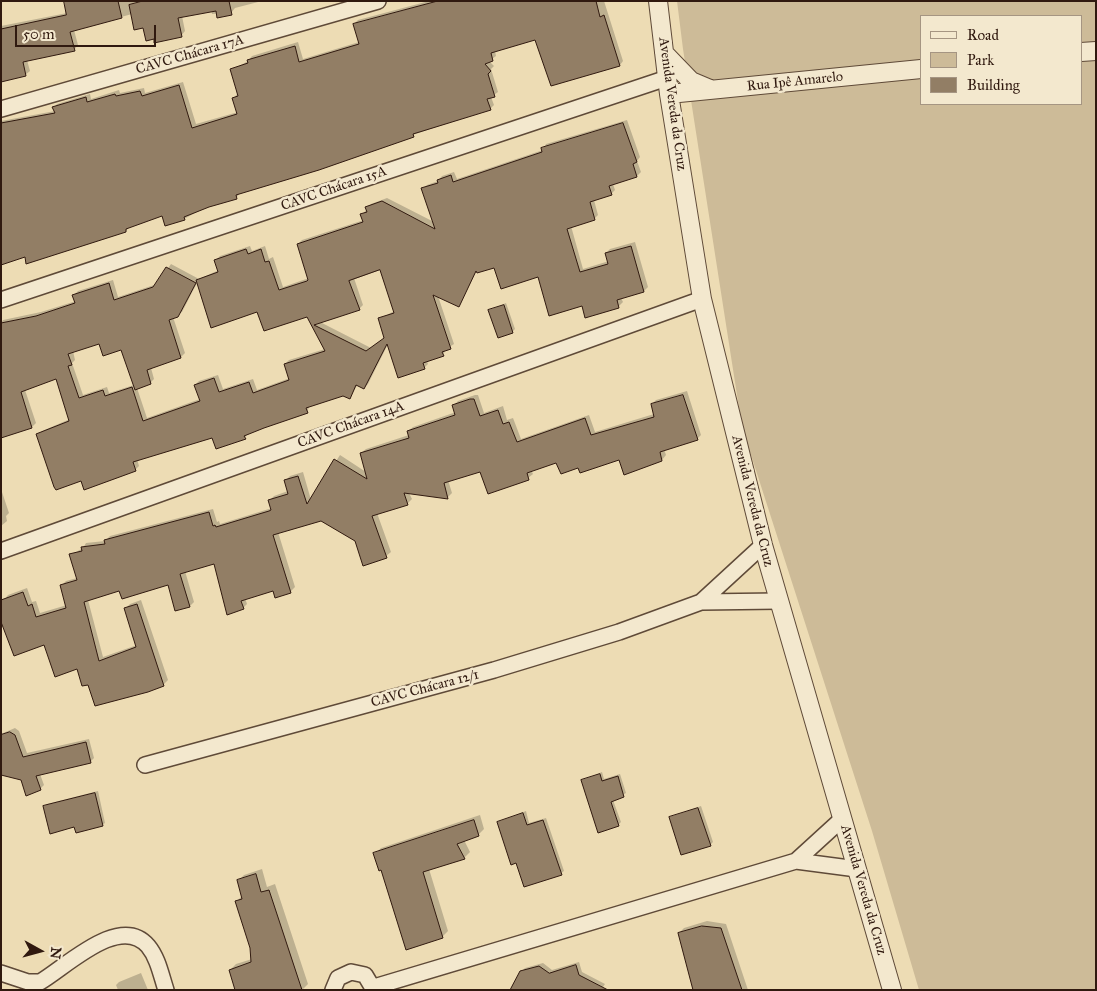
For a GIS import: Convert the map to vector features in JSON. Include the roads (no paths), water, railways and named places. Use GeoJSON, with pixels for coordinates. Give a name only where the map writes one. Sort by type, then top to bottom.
{"type":"FeatureCollection","features":[{"type":"Feature","properties":{"kind":"street","name":"CAVC Chácara 17A"},"geometry":{"type":"LineString","coordinates":[[1,109],[378,1]]}},
{"type":"Feature","properties":{"kind":"street","name":"Avenida Vereda da Cruz"},"geometry":{"type":"LineString","coordinates":[[658,1],[674,130],[702,299],[763,545],[892,990]]}},
{"type":"Feature","properties":{"kind":"street"},"geometry":{"type":"LineString","coordinates":[[1082,52],[1096,51]]}},
{"type":"Feature","properties":{"kind":"street"},"geometry":{"type":"LineString","coordinates":[[664,53],[691,81],[705,90],[682,108],[674,130]]}},
{"type":"Feature","properties":{"kind":"street","name":"Rua Ipê Amarelo"},"geometry":{"type":"LineString","coordinates":[[668,86],[705,90],[920,69]]}},
{"type":"Feature","properties":{"kind":"street","name":"CAVC Chácara 15A"},"geometry":{"type":"LineString","coordinates":[[1,300],[668,86]]}},
{"type":"Feature","properties":{"kind":"street","name":"CAVC Chácara 14A"},"geometry":{"type":"LineString","coordinates":[[1,551],[702,299]]}},
{"type":"Feature","properties":{"kind":"street","name":"CAVC Chácara 12/1"},"geometry":{"type":"LineString","coordinates":[[701,602],[763,545]]}},
{"type":"Feature","properties":{"kind":"street","name":"CAVC Chácara 12/1"},"geometry":{"type":"LineString","coordinates":[[146,765],[494,670],[618,632],[701,602],[779,601]]}},
{"type":"Feature","properties":{"kind":"street"},"geometry":{"type":"LineString","coordinates":[[796,861],[842,819]]}},
{"type":"Feature","properties":{"kind":"street"},"geometry":{"type":"LineString","coordinates":[[333,990],[338,978],[351,972],[366,975],[374,989],[796,861],[857,869]]}},
{"type":"Feature","properties":{"kind":"street"},"geometry":{"type":"LineString","coordinates":[[1,973],[28,982],[40,982],[102,941],[120,935],[129,935],[148,946],[156,959],[166,990]]}}]}
